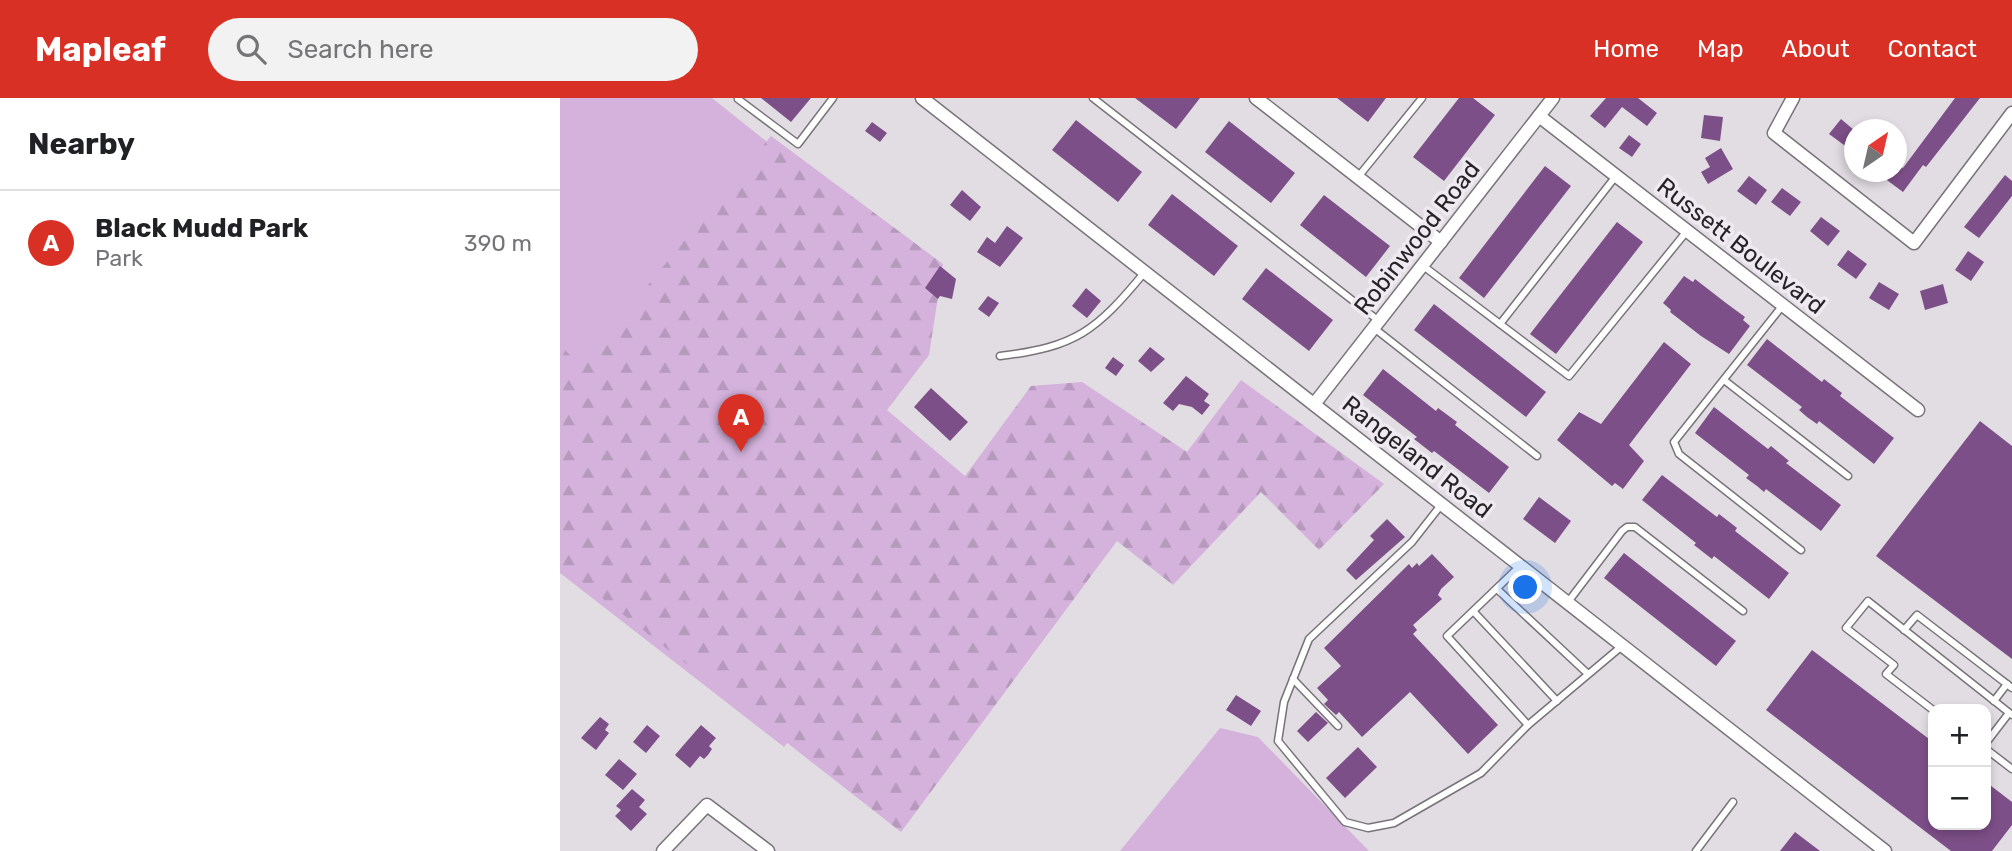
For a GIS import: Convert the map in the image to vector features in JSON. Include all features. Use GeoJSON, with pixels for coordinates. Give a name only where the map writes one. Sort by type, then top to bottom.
{"type":"FeatureCollection","features":[{"type":"Feature","properties":{"kind":"street","name":"Rangeland Road"},"geometry":{"type":"LineString","coordinates":[[922,98],[1885,851]]}},
{"type":"Feature","properties":{"kind":"street"},"geometry":{"type":"LineString","coordinates":[[1256,98],[1441,242]]}},
{"type":"Feature","properties":{"kind":"street","name":"Robinwood Road"},"geometry":{"type":"LineString","coordinates":[[1315,403],[1553,98]]}},
{"type":"Feature","properties":{"kind":"street"},"geometry":{"type":"LineString","coordinates":[[1793,98],[1774,133],[1913,243],[2012,113]]}},
{"type":"Feature","properties":{"kind":"street","name":"Russett Boulevard"},"geometry":{"type":"LineString","coordinates":[[1539,116],[1918,410]]}},
{"type":"Feature","properties":{"kind":"street"},"geometry":{"type":"LineString","coordinates":[[663,851],[708,805],[768,851]]}},
{"type":"Feature","properties":{"kind":"lane"},"geometry":{"type":"LineString","coordinates":[[738,99],[798,144],[833,98]]}},
{"type":"Feature","properties":{"kind":"lane"},"geometry":{"type":"LineString","coordinates":[[1093,98],[1537,456]]}},
{"type":"Feature","properties":{"kind":"lane"},"geometry":{"type":"LineString","coordinates":[[1358,177],[1422,98]]}},
{"type":"Feature","properties":{"kind":"lane"},"geometry":{"type":"LineString","coordinates":[[1500,324],[1616,176]]}},
{"type":"Feature","properties":{"kind":"lane"},"geometry":{"type":"LineString","coordinates":[[1422,265],[1569,376],[1687,230]]}},
{"type":"Feature","properties":{"kind":"lane"},"geometry":{"type":"LineString","coordinates":[[1000,356],[1046,350],[1077,337],[1111,312],[1145,271]]}},
{"type":"Feature","properties":{"kind":"lane"},"geometry":{"type":"LineString","coordinates":[[1783,305],[1674,442],[1679,454],[1801,550]]}},
{"type":"Feature","properties":{"kind":"lane"},"geometry":{"type":"LineString","coordinates":[[1724,380],[1848,476]]}},
{"type":"Feature","properties":{"kind":"lane"},"geometry":{"type":"LineString","coordinates":[[1442,503],[1412,542],[1309,639],[1284,702],[1278,741],[1345,822],[1368,828],[1394,823],[1481,773],[1528,725],[1623,645]]}},
{"type":"Feature","properties":{"kind":"lane"},"geometry":{"type":"LineString","coordinates":[[1568,602],[1622,531],[1627,527],[1635,527],[1743,611]]}},
{"type":"Feature","properties":{"kind":"lane"},"geometry":{"type":"LineString","coordinates":[[1521,565],[1447,636],[1528,725]]}},
{"type":"Feature","properties":{"kind":"lane"},"geometry":{"type":"LineString","coordinates":[[1497,589],[1588,674]]}},
{"type":"Feature","properties":{"kind":"lane"},"geometry":{"type":"LineString","coordinates":[[1928,706],[1886,674],[1894,664],[1846,628],[1868,601],[2011,714],[1991,737]]}},
{"type":"Feature","properties":{"kind":"lane"},"geometry":{"type":"LineString","coordinates":[[1474,612],[1557,701]]}},
{"type":"Feature","properties":{"kind":"lane"},"geometry":{"type":"LineString","coordinates":[[1904,630],[1917,615],[2009,686],[1994,701]]}},
{"type":"Feature","properties":{"kind":"lane"},"geometry":{"type":"LineString","coordinates":[[1293,679],[1338,726]]}},
{"type":"Feature","properties":{"kind":"lane"},"geometry":{"type":"LineString","coordinates":[[1991,753],[2012,769]]}},
{"type":"Feature","properties":{"kind":"lane"},"geometry":{"type":"LineString","coordinates":[[1696,851],[1733,802]]}},
{"type":"Feature","properties":{"kind":"green space"},"geometry":{"type":"Polygon","coordinates":[[[560,98],[712,98],[928,270],[867,411],[977,494],[784,747],[560,573],[560,98]]]}},
{"type":"Feature","properties":{"kind":"green space"},"geometry":{"type":"Polygon","coordinates":[[[771,136],[943,264],[929,355],[887,410],[965,476],[1031,386],[1082,382],[1187,452],[1241,380],[1384,484],[1319,550],[1261,492],[1173,585],[1117,541],[901,832],[560,565],[560,345],[581,366],[771,136]]]}},
{"type":"Feature","properties":{"kind":"green space"},"geometry":{"type":"Polygon","coordinates":[[[1220,728],[1258,737],[1369,851],[1120,851],[1220,728]]]}},
{"type":"Feature","properties":{"kind":"building"},"geometry":{"type":"Polygon","coordinates":[[[761,98],[811,98],[791,122],[761,98]]]}},
{"type":"Feature","properties":{"kind":"building"},"geometry":{"type":"Polygon","coordinates":[[[1135,98],[1200,98],[1176,129],[1135,98]]]}},
{"type":"Feature","properties":{"kind":"building"},"geometry":{"type":"Polygon","coordinates":[[[1337,98],[1386,98],[1368,122],[1337,98]]]}},
{"type":"Feature","properties":{"kind":"building"},"geometry":{"type":"Polygon","coordinates":[[[1459,98],[1473,98],[1495,115],[1444,181],[1413,157],[1459,98]]]}},
{"type":"Feature","properties":{"kind":"building"},"geometry":{"type":"Polygon","coordinates":[[[1606,98],[1638,98],[1657,113],[1647,126],[1622,107],[1605,128],[1590,116],[1606,98]]]}},
{"type":"Feature","properties":{"kind":"building"},"geometry":{"type":"Polygon","coordinates":[[[1955,98],[1980,98],[1903,192],[1890,182],[1907,182],[1907,163],[1955,98]]]}},
{"type":"Feature","properties":{"kind":"building"},"geometry":{"type":"Polygon","coordinates":[[[1704,115],[1723,117],[1720,141],[1701,138],[1704,115]]]}},
{"type":"Feature","properties":{"kind":"building"},"geometry":{"type":"Polygon","coordinates":[[[1841,119],[1844,122],[1844,145],[1829,134],[1841,119]]]}},
{"type":"Feature","properties":{"kind":"building"},"geometry":{"type":"Polygon","coordinates":[[[1076,120],[1142,172],[1118,202],[1052,150],[1076,120]]]}},
{"type":"Feature","properties":{"kind":"building"},"geometry":{"type":"Polygon","coordinates":[[[1229,121],[1295,173],[1271,203],[1205,152],[1229,121]]]}},
{"type":"Feature","properties":{"kind":"building"},"geometry":{"type":"Polygon","coordinates":[[[872,122],[887,133],[880,142],[865,131],[872,122]]]}},
{"type":"Feature","properties":{"kind":"building"},"geometry":{"type":"Polygon","coordinates":[[[1629,135],[1641,144],[1632,157],[1619,148],[1629,135]]]}},
{"type":"Feature","properties":{"kind":"building"},"geometry":{"type":"Polygon","coordinates":[[[1721,148],[1733,169],[1708,184],[1701,172],[1710,167],[1705,158],[1721,148]]]}},
{"type":"Feature","properties":{"kind":"building"},"geometry":{"type":"Polygon","coordinates":[[[1545,166],[1571,186],[1484,298],[1459,278],[1545,166]]]}},
{"type":"Feature","properties":{"kind":"building"},"geometry":{"type":"Polygon","coordinates":[[[2005,175],[2012,181],[2012,196],[1979,238],[1964,227],[2005,175]]]}},
{"type":"Feature","properties":{"kind":"building"},"geometry":{"type":"Polygon","coordinates":[[[1749,176],[1767,190],[1756,205],[1737,191],[1749,176]]]}},
{"type":"Feature","properties":{"kind":"building"},"geometry":{"type":"Polygon","coordinates":[[[1782,188],[1801,202],[1790,216],[1771,202],[1782,188]]]}},
{"type":"Feature","properties":{"kind":"building"},"geometry":{"type":"Polygon","coordinates":[[[962,190],[981,207],[970,221],[950,205],[962,190]]]}},
{"type":"Feature","properties":{"kind":"building"},"geometry":{"type":"Polygon","coordinates":[[[1172,194],[1238,246],[1214,276],[1148,225],[1172,194]]]}},
{"type":"Feature","properties":{"kind":"building"},"geometry":{"type":"Polygon","coordinates":[[[1324,195],[1390,246],[1366,277],[1300,225],[1324,195]]]}},
{"type":"Feature","properties":{"kind":"building"},"geometry":{"type":"Polygon","coordinates":[[[1821,217],[1840,231],[1828,246],[1810,231],[1821,217]]]}},
{"type":"Feature","properties":{"kind":"building"},"geometry":{"type":"Polygon","coordinates":[[[1617,222],[1643,242],[1556,354],[1530,334],[1617,222]]]}},
{"type":"Feature","properties":{"kind":"building"},"geometry":{"type":"Polygon","coordinates":[[[1007,226],[1023,238],[1000,267],[977,252],[987,237],[995,243],[1007,226]]]}},
{"type":"Feature","properties":{"kind":"building"},"geometry":{"type":"Polygon","coordinates":[[[1848,250],[1867,264],[1856,279],[1837,265],[1848,250]]]}},
{"type":"Feature","properties":{"kind":"building"},"geometry":{"type":"Polygon","coordinates":[[[1968,251],[1984,262],[1971,281],[1955,270],[1968,251]]]}},
{"type":"Feature","properties":{"kind":"building"},"geometry":{"type":"Polygon","coordinates":[[[940,266],[956,279],[952,299],[940,296],[938,299],[925,288],[940,266]]]}},
{"type":"Feature","properties":{"kind":"building"},"geometry":{"type":"Polygon","coordinates":[[[1266,268],[1333,320],[1309,351],[1242,299],[1266,268]]]}},
{"type":"Feature","properties":{"kind":"building"},"geometry":{"type":"Polygon","coordinates":[[[1684,276],[1693,282],[1695,279],[1745,317],[1743,320],[1750,326],[1729,354],[1701,336],[1670,312],[1663,303],[1684,276]]]}},
{"type":"Feature","properties":{"kind":"building"},"geometry":{"type":"Polygon","coordinates":[[[1879,282],[1899,294],[1889,310],[1869,298],[1879,282]]]}},
{"type":"Feature","properties":{"kind":"building"},"geometry":{"type":"Polygon","coordinates":[[[1943,284],[1948,303],[1925,310],[1920,291],[1943,284]]]}},
{"type":"Feature","properties":{"kind":"building"},"geometry":{"type":"Polygon","coordinates":[[[1086,288],[1101,301],[1087,318],[1072,306],[1086,288]]]}},
{"type":"Feature","properties":{"kind":"building"},"geometry":{"type":"Polygon","coordinates":[[[988,296],[999,303],[989,317],[978,309],[988,296]]]}},
{"type":"Feature","properties":{"kind":"building"},"geometry":{"type":"Polygon","coordinates":[[[1434,304],[1546,392],[1526,417],[1414,330],[1434,304]]]}},
{"type":"Feature","properties":{"kind":"building"},"geometry":{"type":"Polygon","coordinates":[[[1767,339],[1822,382],[1824,379],[1842,393],[1840,396],[1894,438],[1874,464],[1819,421],[1817,424],[1807,417],[1799,410],[1802,407],[1747,365],[1767,339]]]}},
{"type":"Feature","properties":{"kind":"building"},"geometry":{"type":"Polygon","coordinates":[[[1664,342],[1691,364],[1629,445],[1644,461],[1623,489],[1615,483],[1612,486],[1557,440],[1579,412],[1601,424],[1664,342]]]}},
{"type":"Feature","properties":{"kind":"building"},"geometry":{"type":"Polygon","coordinates":[[[1150,347],[1165,359],[1151,372],[1138,361],[1150,347]]]}},
{"type":"Feature","properties":{"kind":"building"},"geometry":{"type":"Polygon","coordinates":[[[1113,357],[1124,365],[1116,376],[1105,368],[1113,357]]]}},
{"type":"Feature","properties":{"kind":"building"},"geometry":{"type":"Polygon","coordinates":[[[1383,369],[1436,411],[1438,408],[1457,422],[1455,425],[1509,467],[1489,493],[1414,439],[1417,437],[1363,395],[1383,369]]]}},
{"type":"Feature","properties":{"kind":"building"},"geometry":{"type":"Polygon","coordinates":[[[1186,376],[1209,394],[1204,401],[1210,405],[1202,415],[1192,407],[1179,404],[1173,411],[1163,403],[1186,376]]]}},
{"type":"Feature","properties":{"kind":"building"},"geometry":{"type":"Polygon","coordinates":[[[931,388],[968,422],[950,441],[914,407],[931,388]]]}},
{"type":"Feature","properties":{"kind":"building"},"geometry":{"type":"Polygon","coordinates":[[[1714,407],[1768,449],[1771,446],[1789,461],[1786,463],[1841,505],[1821,531],[1766,489],[1764,492],[1746,478],[1749,475],[1695,433],[1714,407]]]}},
{"type":"Feature","properties":{"kind":"building"},"geometry":{"type":"Polygon","coordinates":[[[1980,421],[2012,446],[2012,659],[1876,556],[1980,421]]]}},
{"type":"Feature","properties":{"kind":"building"},"geometry":{"type":"Polygon","coordinates":[[[1662,475],[1717,517],[1719,514],[1732,524],[1737,528],[1735,531],[1789,573],[1769,599],[1714,556],[1712,559],[1694,545],[1696,543],[1642,500],[1662,475]]]}},
{"type":"Feature","properties":{"kind":"building"},"geometry":{"type":"Polygon","coordinates":[[[1539,497],[1571,521],[1555,543],[1523,519],[1539,497]]]}},
{"type":"Feature","properties":{"kind":"building"},"geometry":{"type":"Polygon","coordinates":[[[1387,519],[1405,537],[1356,580],[1346,570],[1374,540],[1370,536],[1387,519]]]}},
{"type":"Feature","properties":{"kind":"building"},"geometry":{"type":"Polygon","coordinates":[[[1624,553],[1736,641],[1716,666],[1604,578],[1624,553]]]}},
{"type":"Feature","properties":{"kind":"building"},"geometry":{"type":"Polygon","coordinates":[[[1432,554],[1454,577],[1441,589],[1438,595],[1442,599],[1413,625],[1417,630],[1413,634],[1498,725],[1468,754],[1410,692],[1362,737],[1339,712],[1336,715],[1324,704],[1328,700],[1317,688],[1341,666],[1324,648],[1409,564],[1412,568],[1417,563],[1419,566],[1432,554]]]}},
{"type":"Feature","properties":{"kind":"building"},"geometry":{"type":"Polygon","coordinates":[[[1812,650],[1928,738],[1928,830],[1991,830],[1991,786],[2012,802],[2012,825],[1992,851],[1951,851],[1766,710],[1812,650]]]}},
{"type":"Feature","properties":{"kind":"building"},"geometry":{"type":"Polygon","coordinates":[[[1236,695],[1261,711],[1251,726],[1226,710],[1236,695]]]}},
{"type":"Feature","properties":{"kind":"building"},"geometry":{"type":"Polygon","coordinates":[[[1316,712],[1328,723],[1308,742],[1297,731],[1316,712]]]}},
{"type":"Feature","properties":{"kind":"building"},"geometry":{"type":"Polygon","coordinates":[[[600,717],[609,724],[605,730],[609,733],[596,750],[581,738],[600,717]]]}},
{"type":"Feature","properties":{"kind":"building"},"geometry":{"type":"Polygon","coordinates":[[[647,725],[660,736],[646,753],[633,742],[647,725]]]}},
{"type":"Feature","properties":{"kind":"building"},"geometry":{"type":"Polygon","coordinates":[[[701,725],[716,738],[709,746],[712,749],[708,755],[704,759],[700,756],[690,768],[675,755],[701,725]]]}},
{"type":"Feature","properties":{"kind":"building"},"geometry":{"type":"Polygon","coordinates":[[[1358,747],[1377,767],[1345,798],[1326,778],[1358,747]]]}},
{"type":"Feature","properties":{"kind":"building"},"geometry":{"type":"Polygon","coordinates":[[[619,759],[637,774],[623,790],[605,775],[619,759]]]}},
{"type":"Feature","properties":{"kind":"building"},"geometry":{"type":"Polygon","coordinates":[[[632,789],[645,800],[639,807],[647,814],[631,831],[615,816],[621,810],[616,806],[632,789]]]}},
{"type":"Feature","properties":{"kind":"building"},"geometry":{"type":"Polygon","coordinates":[[[1795,832],[1820,851],[1780,851],[1795,832]]]}},
{"type":"Feature","properties":{"kind":"place","name":"Black Mudd Park"},"geometry":{"type":"Point","coordinates":[741,452]}}]}
